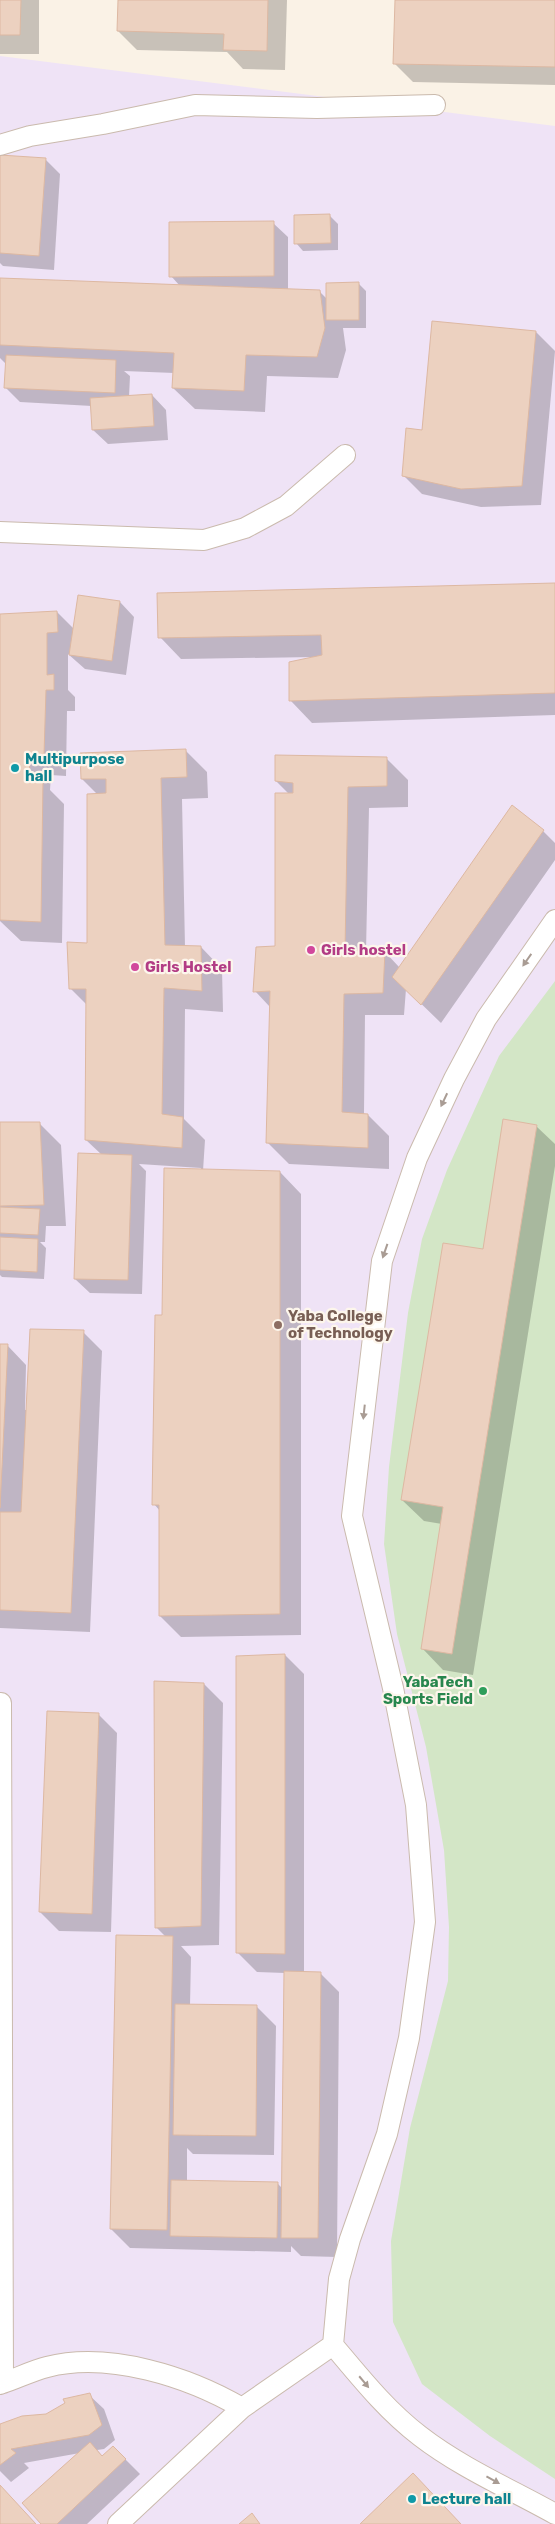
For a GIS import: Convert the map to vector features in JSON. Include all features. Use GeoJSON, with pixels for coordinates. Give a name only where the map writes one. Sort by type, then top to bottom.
{"type":"FeatureCollection","features":[{"type":"Feature","properties":{"kind":"lane"},"geometry":{"type":"LineString","coordinates":[[0,145],[30,136],[103,124],[195,105],[317,108],[435,105]]}},
{"type":"Feature","properties":{"kind":"lane"},"geometry":{"type":"LineString","coordinates":[[0,531],[204,540],[245,528],[286,506],[346,455]]}},
{"type":"Feature","properties":{"kind":"lane"},"geometry":{"type":"LineString","coordinates":[[555,920],[486,1019],[454,1079],[417,1158],[382,1261],[352,1516],[393,1688],[416,1805],[426,1922],[409,2038],[387,2134],[350,2239],[339,2279],[332,2345],[381,2402],[420,2436],[458,2461],[555,2514]]}},
{"type":"Feature","properties":{"kind":"lane"},"geometry":{"type":"LineString","coordinates":[[1,1703],[1,2383],[47,2367],[74,2363],[108,2363],[164,2375],[211,2390],[242,2408]]}},
{"type":"Feature","properties":{"kind":"lane"},"geometry":{"type":"LineString","coordinates":[[118,2524],[242,2408],[332,2345]]}},
{"type":"Feature","properties":{"kind":"shaded area","name":"Yaba College of Technology"},"geometry":{"type":"Polygon","coordinates":[[[0,56],[555,126],[555,2524],[0,2524],[0,56]]]}},
{"type":"Feature","properties":{"kind":"green space","name":"YabaTech Sports Field"},"geometry":{"type":"Polygon","coordinates":[[[555,981],[555,2479],[490,2436],[422,2384],[393,2322],[391,2241],[410,2128],[448,1981],[449,1927],[444,1850],[426,1747],[397,1634],[384,1544],[389,1467],[408,1313],[422,1239],[447,1170],[499,1056],[555,981]]]}},
{"type":"Feature","properties":{"kind":"building"},"geometry":{"type":"Polygon","coordinates":[[[0,0],[21,0],[20,35],[0,35],[0,0]]]}},
{"type":"Feature","properties":{"kind":"building"},"geometry":{"type":"Polygon","coordinates":[[[118,0],[268,0],[267,51],[223,50],[224,34],[117,31],[118,0]]]}},
{"type":"Feature","properties":{"kind":"building"},"geometry":{"type":"Polygon","coordinates":[[[395,0],[555,0],[555,67],[393,64],[395,0]]]}},
{"type":"Feature","properties":{"kind":"building"},"geometry":{"type":"Polygon","coordinates":[[[0,155],[46,158],[39,256],[0,253],[0,155]]]}},
{"type":"Feature","properties":{"kind":"building"},"geometry":{"type":"Polygon","coordinates":[[[330,214],[331,243],[294,244],[294,215],[330,214]]]}},
{"type":"Feature","properties":{"kind":"building"},"geometry":{"type":"Polygon","coordinates":[[[274,221],[274,276],[169,277],[169,222],[274,221]]]}},
{"type":"Feature","properties":{"kind":"building"},"geometry":{"type":"Polygon","coordinates":[[[0,278],[320,290],[325,328],[317,357],[246,355],[244,391],[172,388],[174,353],[0,345],[0,278]]]}},
{"type":"Feature","properties":{"kind":"building"},"geometry":{"type":"Polygon","coordinates":[[[359,282],[359,320],[326,320],[326,283],[359,282]]]}},
{"type":"Feature","properties":{"kind":"building"},"geometry":{"type":"Polygon","coordinates":[[[432,321],[536,331],[522,486],[461,489],[402,476],[406,428],[422,430],[432,321]]]}},
{"type":"Feature","properties":{"kind":"building"},"geometry":{"type":"Polygon","coordinates":[[[6,355],[116,360],[115,393],[4,388],[6,355]]]}},
{"type":"Feature","properties":{"kind":"building"},"geometry":{"type":"Polygon","coordinates":[[[152,394],[154,426],[92,430],[90,398],[152,394]]]}},
{"type":"Feature","properties":{"kind":"building"},"geometry":{"type":"Polygon","coordinates":[[[555,583],[555,693],[289,701],[289,662],[322,655],[321,635],[158,638],[157,593],[555,583]]]}},
{"type":"Feature","properties":{"kind":"building"},"geometry":{"type":"Polygon","coordinates":[[[78,595],[120,601],[112,661],[69,655],[78,595]]]}},
{"type":"Feature","properties":{"kind":"building","name":"Multipurpose hall"},"geometry":{"type":"Polygon","coordinates":[[[57,611],[58,632],[47,633],[47,675],[54,674],[54,690],[46,690],[44,755],[30,754],[29,782],[43,781],[41,922],[0,920],[0,614],[57,611]]]}},
{"type":"Feature","properties":{"kind":"building","name":"Girls Hostel"},"geometry":{"type":"Polygon","coordinates":[[[186,749],[187,777],[161,778],[165,945],[201,946],[202,991],[164,988],[162,1114],[183,1117],[182,1148],[85,1140],[86,989],[69,989],[67,942],[87,943],[87,794],[106,793],[106,779],[81,779],[80,753],[186,749]]]}},
{"type":"Feature","properties":{"kind":"building","name":"Girls hostel"},"geometry":{"type":"Polygon","coordinates":[[[275,755],[387,757],[387,786],[348,787],[345,950],[385,951],[383,993],[344,994],[342,1112],[368,1114],[368,1148],[266,1143],[270,991],[253,992],[256,947],[275,946],[275,793],[293,793],[293,783],[275,781],[275,755]]]}},
{"type":"Feature","properties":{"kind":"building"},"geometry":{"type":"Polygon","coordinates":[[[512,805],[544,830],[421,1005],[392,977],[512,805]]]}},
{"type":"Feature","properties":{"kind":"building"},"geometry":{"type":"Polygon","coordinates":[[[503,1119],[537,1125],[452,1654],[421,1649],[443,1507],[401,1500],[443,1243],[483,1249],[503,1119]]]}},
{"type":"Feature","properties":{"kind":"building"},"geometry":{"type":"Polygon","coordinates":[[[0,1122],[40,1122],[44,1205],[0,1206],[0,1122]]]}},
{"type":"Feature","properties":{"kind":"building"},"geometry":{"type":"Polygon","coordinates":[[[78,1153],[132,1155],[128,1280],[74,1279],[78,1153]]]}},
{"type":"Feature","properties":{"kind":"building"},"geometry":{"type":"Polygon","coordinates":[[[164,1168],[280,1171],[280,1614],[159,1616],[159,1505],[152,1505],[155,1315],[162,1315],[164,1168]]]}},
{"type":"Feature","properties":{"kind":"building"},"geometry":{"type":"Polygon","coordinates":[[[0,1207],[40,1209],[38,1235],[0,1233],[0,1207]]]}},
{"type":"Feature","properties":{"kind":"building"},"geometry":{"type":"Polygon","coordinates":[[[0,1237],[38,1239],[37,1272],[0,1270],[0,1237]]]}},
{"type":"Feature","properties":{"kind":"building"},"geometry":{"type":"Polygon","coordinates":[[[30,1329],[84,1330],[71,1613],[0,1610],[0,1512],[21,1512],[30,1329]]]}},
{"type":"Feature","properties":{"kind":"building"},"geometry":{"type":"Polygon","coordinates":[[[0,1344],[8,1344],[0,1508],[0,1344]]]}},
{"type":"Feature","properties":{"kind":"building"},"geometry":{"type":"Polygon","coordinates":[[[285,1654],[285,1954],[236,1953],[236,1656],[285,1654]]]}},
{"type":"Feature","properties":{"kind":"building"},"geometry":{"type":"Polygon","coordinates":[[[154,1681],[204,1683],[201,1926],[155,1928],[154,1681]]]}},
{"type":"Feature","properties":{"kind":"building"},"geometry":{"type":"Polygon","coordinates":[[[47,1711],[99,1713],[92,1914],[39,1912],[47,1711]]]}},
{"type":"Feature","properties":{"kind":"building"},"geometry":{"type":"Polygon","coordinates":[[[116,1935],[173,1936],[167,2230],[110,2229],[116,1935]]]}},
{"type":"Feature","properties":{"kind":"building"},"geometry":{"type":"Polygon","coordinates":[[[284,1971],[321,1972],[318,2238],[281,2238],[284,1971]]]}},
{"type":"Feature","properties":{"kind":"building"},"geometry":{"type":"Polygon","coordinates":[[[175,2004],[257,2005],[256,2136],[173,2135],[175,2004]]]}},
{"type":"Feature","properties":{"kind":"building"},"geometry":{"type":"Polygon","coordinates":[[[171,2180],[278,2182],[277,2238],[170,2236],[171,2180]]]}},
{"type":"Feature","properties":{"kind":"building"},"geometry":{"type":"Polygon","coordinates":[[[90,2393],[102,2425],[89,2435],[11,2449],[16,2453],[0,2465],[0,2424],[22,2416],[46,2414],[65,2403],[63,2399],[90,2393]]]}},
{"type":"Feature","properties":{"kind":"building"},"geometry":{"type":"Polygon","coordinates":[[[90,2442],[102,2456],[113,2446],[126,2459],[57,2524],[41,2524],[22,2503],[90,2442]]]}},
{"type":"Feature","properties":{"kind":"building","name":"Lecture hall"},"geometry":{"type":"Polygon","coordinates":[[[413,2473],[461,2524],[360,2524],[413,2473]]]}},
{"type":"Feature","properties":{"kind":"building"},"geometry":{"type":"Polygon","coordinates":[[[0,2485],[36,2524],[0,2524],[0,2485]]]}},
{"type":"Feature","properties":{"kind":"building"},"geometry":{"type":"Polygon","coordinates":[[[252,2513],[260,2524],[239,2524],[252,2513]]]}},
{"type":"Feature","properties":{"kind":"place","name":"Multipurpose hall"},"geometry":{"type":"Point","coordinates":[15,768]}},
{"type":"Feature","properties":{"kind":"place","name":"Girls hostel"},"geometry":{"type":"Point","coordinates":[311,950]}},
{"type":"Feature","properties":{"kind":"place","name":"Girls Hostel"},"geometry":{"type":"Point","coordinates":[135,967]}},
{"type":"Feature","properties":{"kind":"place","name":"Yaba College of Technology"},"geometry":{"type":"Point","coordinates":[278,1325]}},
{"type":"Feature","properties":{"kind":"place","name":"YabaTech Sports Field"},"geometry":{"type":"Point","coordinates":[483,1691]}},
{"type":"Feature","properties":{"kind":"place","name":"Lecture hall"},"geometry":{"type":"Point","coordinates":[412,2499]}}]}
